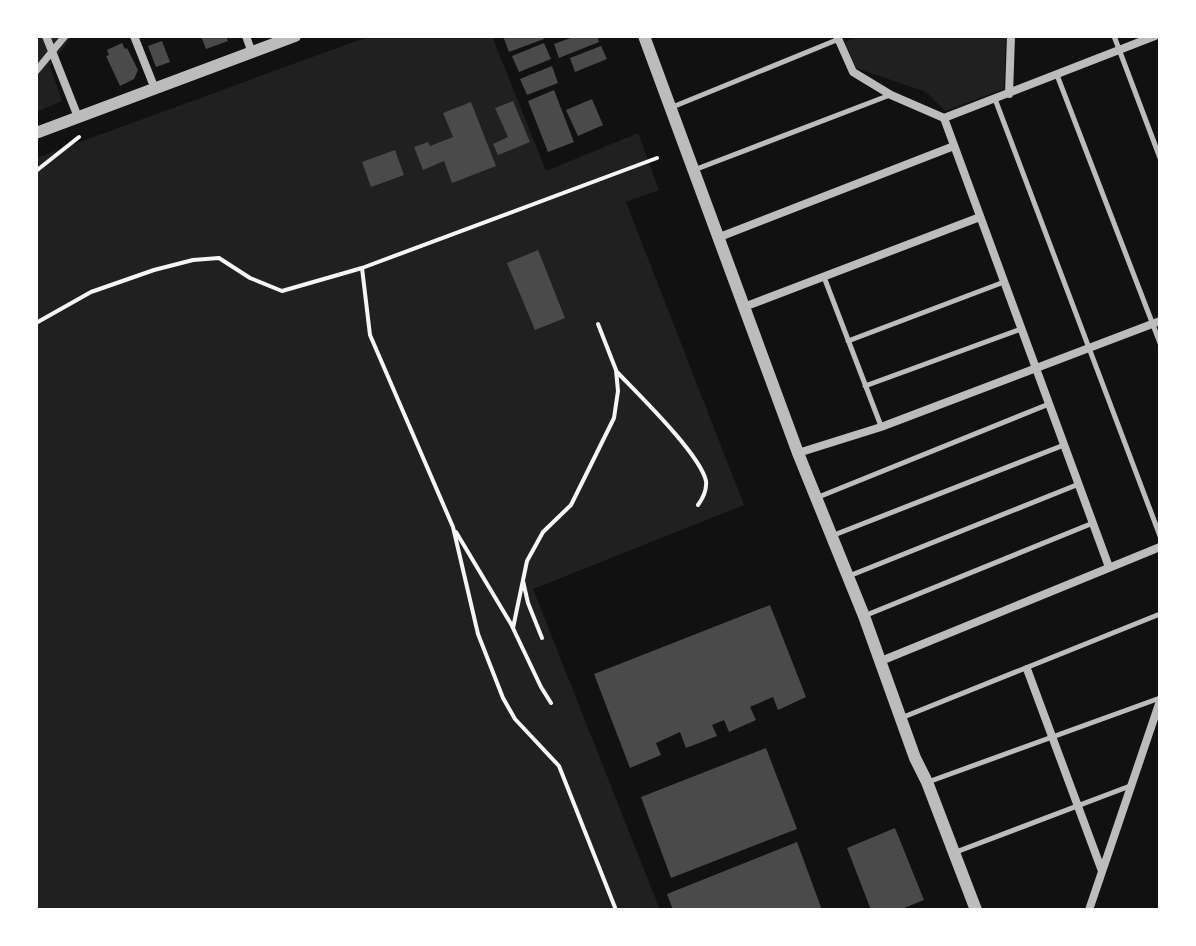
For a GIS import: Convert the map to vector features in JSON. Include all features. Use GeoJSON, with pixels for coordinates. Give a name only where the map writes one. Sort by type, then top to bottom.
{"type":"FeatureCollection","features":[{"type":"Feature","properties":{"kind":"street"},"geometry":{"type":"LineString","coordinates":[[46,36],[78,117]]}},
{"type":"Feature","properties":{"kind":"street"},"geometry":{"type":"LineString","coordinates":[[36,71],[65,36]]}},
{"type":"Feature","properties":{"kind":"street"},"geometry":{"type":"LineString","coordinates":[[134,36],[155,89]]}},
{"type":"Feature","properties":{"kind":"street"},"geometry":{"type":"LineString","coordinates":[[246,36],[252,53]]}},
{"type":"Feature","properties":{"kind":"street"},"geometry":{"type":"LineString","coordinates":[[36,133],[295,36]]}},
{"type":"Feature","properties":{"kind":"street"},"geometry":{"type":"LineString","coordinates":[[645,36],[798,453],[976,910]]}},
{"type":"Feature","properties":{"kind":"street"},"geometry":{"type":"LineString","coordinates":[[1009,94],[1011,36]]}},
{"type":"Feature","properties":{"kind":"street"},"geometry":{"type":"LineString","coordinates":[[841,37],[853,72],[891,95],[944,118],[1155,36]]}},
{"type":"Feature","properties":{"kind":"street"},"geometry":{"type":"LineString","coordinates":[[944,118],[1109,567]]}},
{"type":"Feature","properties":{"kind":"street"},"geometry":{"type":"LineString","coordinates":[[717,238],[954,146]]}},
{"type":"Feature","properties":{"kind":"street"},"geometry":{"type":"LineString","coordinates":[[744,307],[980,217]]}},
{"type":"Feature","properties":{"kind":"street"},"geometry":{"type":"LineString","coordinates":[[798,453],[881,427],[1156,322]]}},
{"type":"Feature","properties":{"kind":"street"},"geometry":{"type":"LineString","coordinates":[[881,661],[1160,547]]}},
{"type":"Feature","properties":{"kind":"street"},"geometry":{"type":"LineString","coordinates":[[1027,669],[1103,872]]}},
{"type":"Feature","properties":{"kind":"street"},"geometry":{"type":"LineString","coordinates":[[1089,910],[1160,700]]}},
{"type":"Feature","properties":{"kind":"lane"},"geometry":{"type":"LineString","coordinates":[[1114,36],[1160,158]]}},
{"type":"Feature","properties":{"kind":"lane"},"geometry":{"type":"LineString","coordinates":[[669,108],[841,37]]}},
{"type":"Feature","properties":{"kind":"lane"},"geometry":{"type":"LineString","coordinates":[[1057,75],[1156,322],[1160,343]]}},
{"type":"Feature","properties":{"kind":"lane"},"geometry":{"type":"LineString","coordinates":[[692,171],[891,95]]}},
{"type":"Feature","properties":{"kind":"lane"},"geometry":{"type":"LineString","coordinates":[[995,99],[1160,536]]}},
{"type":"Feature","properties":{"kind":"lane"},"geometry":{"type":"LineString","coordinates":[[824,277],[881,427]]}},
{"type":"Feature","properties":{"kind":"lane"},"geometry":{"type":"LineString","coordinates":[[848,341],[1004,282]]}},
{"type":"Feature","properties":{"kind":"lane"},"geometry":{"type":"LineString","coordinates":[[865,386],[1021,329]]}},
{"type":"Feature","properties":{"kind":"lane"},"geometry":{"type":"LineString","coordinates":[[816,498],[1049,404]]}},
{"type":"Feature","properties":{"kind":"lane"},"geometry":{"type":"LineString","coordinates":[[831,536],[1064,445]]}},
{"type":"Feature","properties":{"kind":"lane"},"geometry":{"type":"LineString","coordinates":[[848,576],[1079,484]]}},
{"type":"Feature","properties":{"kind":"lane"},"geometry":{"type":"LineString","coordinates":[[864,616],[1093,523]]}},
{"type":"Feature","properties":{"kind":"lane"},"geometry":{"type":"LineString","coordinates":[[901,718],[1160,614]]}},
{"type":"Feature","properties":{"kind":"lane"},"geometry":{"type":"LineString","coordinates":[[927,782],[1160,700]]}},
{"type":"Feature","properties":{"kind":"lane"},"geometry":{"type":"LineString","coordinates":[[953,853],[1131,785]]}},
{"type":"Feature","properties":{"kind":"path"},"geometry":{"type":"LineString","coordinates":[[36,171],[79,137]]}},
{"type":"Feature","properties":{"kind":"path"},"geometry":{"type":"LineString","coordinates":[[36,323],[91,292],[193,260],[219,258],[250,278],[282,291],[362,268],[657,158]]}},
{"type":"Feature","properties":{"kind":"path"},"geometry":{"type":"LineString","coordinates":[[362,268],[370,335],[453,527],[513,628],[551,703]]}},
{"type":"Feature","properties":{"kind":"path"},"geometry":{"type":"LineString","coordinates":[[513,628],[527,561],[543,532],[571,505],[614,418],[618,391],[616,370],[598,324]]}},
{"type":"Feature","properties":{"kind":"path"},"geometry":{"type":"LineString","coordinates":[[616,370],[679,436],[698,466],[706,481],[704,496],[698,505]]}},
{"type":"Feature","properties":{"kind":"path"},"geometry":{"type":"LineString","coordinates":[[453,527],[478,634],[503,698],[515,719],[559,766],[616,910]]}},
{"type":"Feature","properties":{"kind":"path"},"geometry":{"type":"LineString","coordinates":[[522,579],[542,638]]}},
{"type":"Feature","properties":{"kind":"shaded area"},"geometry":{"type":"Polygon","coordinates":[[[36,36],[72,36],[50,66],[62,101],[36,112],[36,36]]]}},
{"type":"Feature","properties":{"kind":"shaded area"},"geometry":{"type":"Polygon","coordinates":[[[370,36],[492,36],[546,171],[638,133],[659,190],[626,202],[744,505],[533,589],[660,910],[36,910],[36,158],[370,36]]]}},
{"type":"Feature","properties":{"kind":"shaded area"},"geometry":{"type":"Polygon","coordinates":[[[861,36],[1006,36],[1004,89],[945,111],[926,92],[856,68],[845,42],[861,36]]]}},
{"type":"Feature","properties":{"kind":"building"},"geometry":{"type":"Polygon","coordinates":[[[201,36],[226,36],[228,41],[206,49],[201,36]]]}},
{"type":"Feature","properties":{"kind":"building"},"geometry":{"type":"Polygon","coordinates":[[[503,36],[543,36],[544,39],[509,52],[503,36]]]}},
{"type":"Feature","properties":{"kind":"building"},"geometry":{"type":"Polygon","coordinates":[[[576,36],[597,36],[599,42],[559,58],[554,44],[576,36]]]}},
{"type":"Feature","properties":{"kind":"building"},"geometry":{"type":"Polygon","coordinates":[[[162,41],[170,62],[156,67],[148,46],[162,41]]]}},
{"type":"Feature","properties":{"kind":"building"},"geometry":{"type":"Polygon","coordinates":[[[122,43],[138,70],[134,79],[120,86],[106,56],[109,55],[107,50],[122,43]]]}},
{"type":"Feature","properties":{"kind":"building"},"geometry":{"type":"Polygon","coordinates":[[[544,43],[551,59],[519,72],[512,56],[544,43]]]}},
{"type":"Feature","properties":{"kind":"building"},"geometry":{"type":"Polygon","coordinates":[[[601,46],[607,59],[575,72],[570,58],[601,46]]]}},
{"type":"Feature","properties":{"kind":"building"},"geometry":{"type":"Polygon","coordinates":[[[552,66],[558,83],[527,95],[520,79],[552,66]]]}},
{"type":"Feature","properties":{"kind":"building"},"geometry":{"type":"Polygon","coordinates":[[[554,90],[574,142],[548,152],[528,101],[554,90]]]}},
{"type":"Feature","properties":{"kind":"building"},"geometry":{"type":"Polygon","coordinates":[[[592,99],[603,125],[578,136],[566,110],[592,99]]]}},
{"type":"Feature","properties":{"kind":"building"},"geometry":{"type":"Polygon","coordinates":[[[513,101],[530,142],[498,155],[493,144],[508,137],[495,108],[513,101]]]}},
{"type":"Feature","properties":{"kind":"building"},"geometry":{"type":"Polygon","coordinates":[[[471,102],[496,166],[452,183],[444,161],[423,170],[414,147],[428,142],[430,146],[453,137],[443,113],[471,102]]]}},
{"type":"Feature","properties":{"kind":"building"},"geometry":{"type":"Polygon","coordinates":[[[395,150],[404,175],[371,187],[362,162],[395,150]]]}},
{"type":"Feature","properties":{"kind":"building"},"geometry":{"type":"Polygon","coordinates":[[[538,250],[565,318],[535,330],[507,263],[538,250]]]}},
{"type":"Feature","properties":{"kind":"building"},"geometry":{"type":"Polygon","coordinates":[[[770,605],[806,697],[778,710],[773,697],[750,707],[756,720],[729,732],[724,720],[712,725],[717,736],[686,748],[680,732],[656,743],[661,755],[630,768],[594,674],[770,605]]]}},
{"type":"Feature","properties":{"kind":"building"},"geometry":{"type":"Polygon","coordinates":[[[766,748],[797,829],[671,878],[641,797],[766,748]]]}},
{"type":"Feature","properties":{"kind":"building"},"geometry":{"type":"Polygon","coordinates":[[[895,828],[924,900],[899,910],[871,910],[847,848],[895,828]]]}},
{"type":"Feature","properties":{"kind":"building"},"geometry":{"type":"Polygon","coordinates":[[[797,842],[822,910],[673,910],[667,894],[797,842]]]}}]}
